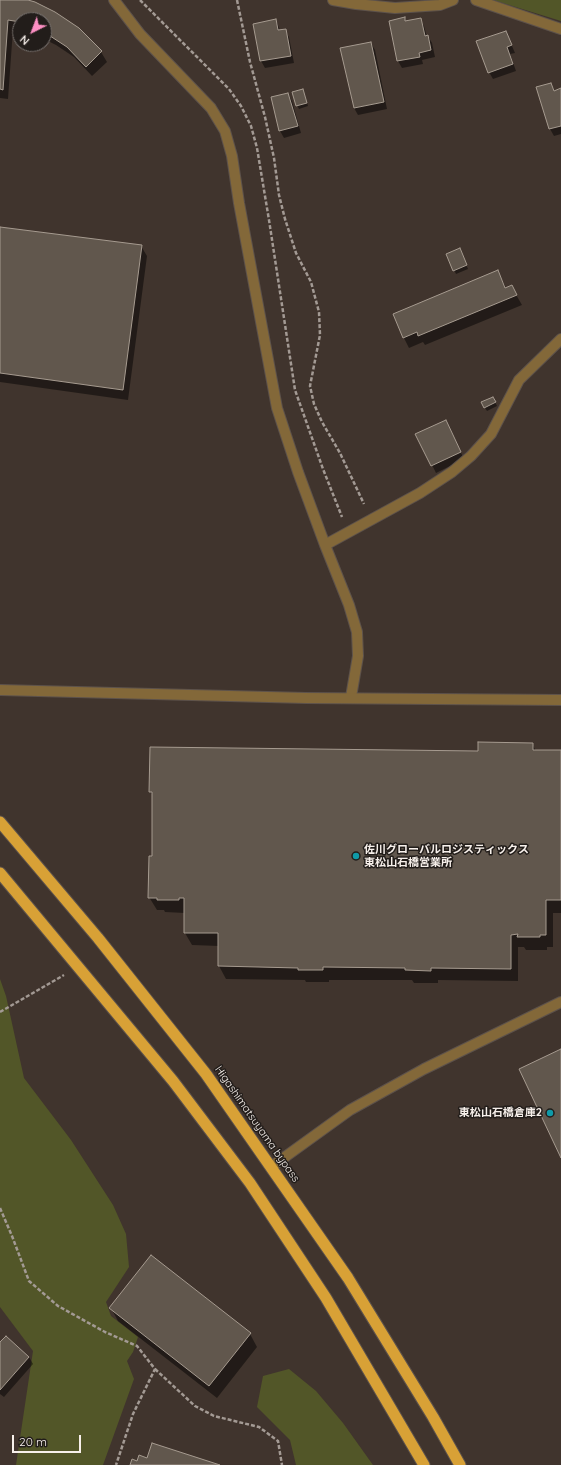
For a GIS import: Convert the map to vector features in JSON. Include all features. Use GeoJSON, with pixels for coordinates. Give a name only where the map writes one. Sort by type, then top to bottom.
{"type":"FeatureCollection","features":[{"type":"Feature","properties":{"kind":"highway","name":"Higashimatsuyama bypass"},"geometry":{"type":"LineString","coordinates":[[0,822],[98,938],[206,1074],[348,1278],[433,1417],[460,1465]]}},
{"type":"Feature","properties":{"kind":"highway"},"geometry":{"type":"LineString","coordinates":[[0,873],[173,1081],[250,1183],[326,1298],[424,1465]]}},
{"type":"Feature","properties":{"kind":"street"},"geometry":{"type":"LineString","coordinates":[[333,0],[394,8],[440,4],[453,0]]}},
{"type":"Feature","properties":{"kind":"street"},"geometry":{"type":"LineString","coordinates":[[476,0],[561,29]]}},
{"type":"Feature","properties":{"kind":"street"},"geometry":{"type":"LineString","coordinates":[[116,1],[140,34],[211,108],[225,131],[232,156],[239,203],[277,408],[298,472],[325,545],[350,605],[357,632],[358,656],[351,698]]}},
{"type":"Feature","properties":{"kind":"street"},"geometry":{"type":"LineString","coordinates":[[325,545],[420,493],[452,472],[471,456],[491,434],[519,380],[561,339]]}},
{"type":"Feature","properties":{"kind":"street"},"geometry":{"type":"LineString","coordinates":[[0,690],[306,698],[561,700]]}},
{"type":"Feature","properties":{"kind":"street"},"geometry":{"type":"LineString","coordinates":[[272,1168],[350,1110],[424,1069],[561,1002]]}},
{"type":"Feature","properties":{"kind":"path"},"geometry":{"type":"LineString","coordinates":[[238,0],[250,62],[265,117],[274,158],[279,195],[285,220],[296,253],[310,282],[319,312],[320,335],[310,386],[314,404],[322,422],[340,453],[372,520]]}},
{"type":"Feature","properties":{"kind":"path"},"geometry":{"type":"LineString","coordinates":[[0,1012],[78,967]]}},
{"type":"Feature","properties":{"kind":"path"},"geometry":{"type":"LineString","coordinates":[[0,1208],[29,1281],[58,1306],[105,1332],[137,1346],[155,1369],[195,1406],[214,1416],[258,1427],[278,1441],[282,1465]]}},
{"type":"Feature","properties":{"kind":"path"},"geometry":{"type":"LineString","coordinates":[[116,1465],[133,1414],[155,1369]]}},
{"type":"Feature","properties":{"kind":"green space"},"geometry":{"type":"Polygon","coordinates":[[[493,0],[561,0],[561,21],[493,0]]]}},
{"type":"Feature","properties":{"kind":"green space"},"geometry":{"type":"Polygon","coordinates":[[[0,979],[6,996],[24,1078],[71,1140],[113,1205],[126,1234],[129,1267],[106,1302],[111,1316],[138,1337],[133,1352],[127,1361],[134,1379],[103,1465],[16,1465],[33,1351],[0,1307],[0,979]]]}},
{"type":"Feature","properties":{"kind":"green space"},"geometry":{"type":"Polygon","coordinates":[[[289,1369],[316,1391],[343,1423],[373,1465],[296,1465],[290,1440],[257,1407],[263,1376],[289,1369]]]}},
{"type":"Feature","properties":{"kind":"building"},"geometry":{"type":"Polygon","coordinates":[[[0,0],[28,0],[55,12],[79,28],[102,51],[86,67],[67,47],[52,37],[52,12],[12,12],[12,21],[8,20],[3,90],[0,89],[0,0]]]}},
{"type":"Feature","properties":{"kind":"building"},"geometry":{"type":"Polygon","coordinates":[[[405,17],[405,21],[421,18],[425,36],[428,35],[431,50],[419,53],[420,57],[397,61],[389,21],[405,17]]]}},
{"type":"Feature","properties":{"kind":"building"},"geometry":{"type":"Polygon","coordinates":[[[276,19],[278,30],[286,29],[291,56],[260,61],[253,24],[276,19]]]}},
{"type":"Feature","properties":{"kind":"building"},"geometry":{"type":"Polygon","coordinates":[[[506,31],[512,45],[507,47],[513,64],[488,73],[476,41],[506,31]]]}},
{"type":"Feature","properties":{"kind":"building"},"geometry":{"type":"Polygon","coordinates":[[[371,42],[384,102],[354,108],[340,48],[371,42]]]}},
{"type":"Feature","properties":{"kind":"building"},"geometry":{"type":"Polygon","coordinates":[[[551,83],[554,91],[561,88],[561,126],[549,129],[536,87],[551,83]]]}},
{"type":"Feature","properties":{"kind":"building"},"geometry":{"type":"Polygon","coordinates":[[[303,89],[307,103],[296,106],[292,92],[303,89]]]}},
{"type":"Feature","properties":{"kind":"building"},"geometry":{"type":"Polygon","coordinates":[[[288,93],[298,126],[279,131],[271,97],[288,93]]]}},
{"type":"Feature","properties":{"kind":"building"},"geometry":{"type":"Polygon","coordinates":[[[0,227],[142,245],[123,390],[0,373],[0,227]]]}},
{"type":"Feature","properties":{"kind":"building"},"geometry":{"type":"Polygon","coordinates":[[[460,248],[467,265],[453,271],[446,254],[460,248]]]}},
{"type":"Feature","properties":{"kind":"building"},"geometry":{"type":"Polygon","coordinates":[[[498,270],[505,288],[512,285],[517,295],[418,336],[417,332],[403,338],[393,314],[498,270]]]}},
{"type":"Feature","properties":{"kind":"building"},"geometry":{"type":"Polygon","coordinates":[[[493,397],[496,402],[484,408],[481,402],[493,397]]]}},
{"type":"Feature","properties":{"kind":"building"},"geometry":{"type":"Polygon","coordinates":[[[446,420],[461,452],[431,466],[415,434],[446,420]]]}},
{"type":"Feature","properties":{"kind":"building","name":"佐川グローバルロジスティックス 東松山石橋営業所"},"geometry":{"type":"Polygon","coordinates":[[[478,742],[533,743],[533,750],[561,750],[561,900],[546,900],[546,935],[540,935],[540,937],[517,937],[518,934],[511,935],[511,969],[431,968],[431,971],[405,970],[405,968],[323,967],[323,970],[298,970],[298,968],[218,966],[218,933],[184,933],[184,898],[179,898],[179,900],[157,900],[157,898],[148,898],[149,856],[152,856],[152,792],[149,792],[150,747],[478,751],[478,742]]]}},
{"type":"Feature","properties":{"kind":"building","name":"東松山石橋倉庫2"},"geometry":{"type":"Polygon","coordinates":[[[561,1049],[561,1158],[519,1069],[561,1049]]]}},
{"type":"Feature","properties":{"kind":"building"},"geometry":{"type":"Polygon","coordinates":[[[151,1255],[251,1333],[209,1386],[109,1308],[151,1255]]]}},
{"type":"Feature","properties":{"kind":"building"},"geometry":{"type":"Polygon","coordinates":[[[6,1336],[29,1357],[0,1390],[0,1342],[6,1336]]]}},
{"type":"Feature","properties":{"kind":"building"},"geometry":{"type":"Polygon","coordinates":[[[152,1443],[220,1465],[130,1465],[132,1459],[137,1461],[139,1455],[147,1458],[152,1443]]]}},
{"type":"Feature","properties":{"kind":"place","name":"佐川グローバルロジスティックス 東松山石橋営業所"},"geometry":{"type":"Point","coordinates":[356,856]}},
{"type":"Feature","properties":{"kind":"place","name":"東松山石橋倉庫2"},"geometry":{"type":"Point","coordinates":[550,1113]}}]}
